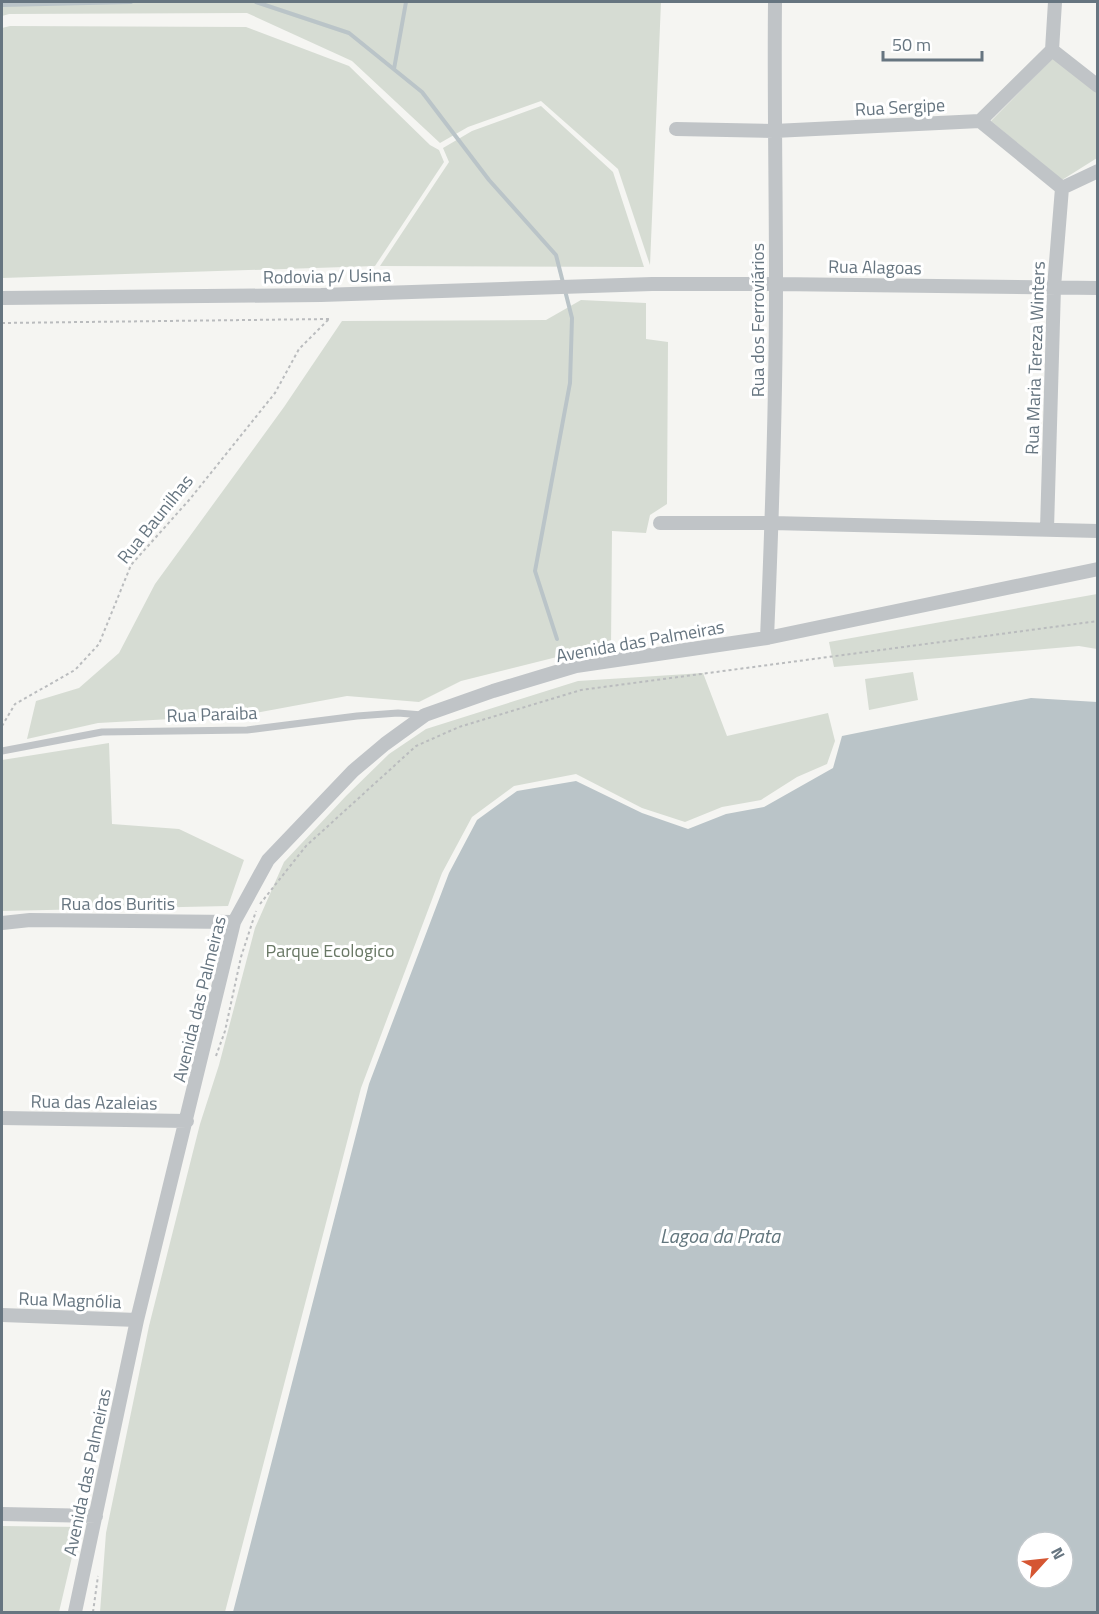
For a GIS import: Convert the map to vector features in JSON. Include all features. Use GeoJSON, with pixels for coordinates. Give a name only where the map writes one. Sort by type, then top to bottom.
{"type":"FeatureCollection","features":[{"type":"Feature","properties":{"kind":"street","name":"Rua dos Ferroviários"},"geometry":{"type":"LineString","coordinates":[[767,638],[772,523],[776,284],[775,2]]}},
{"type":"Feature","properties":{"kind":"street"},"geometry":{"type":"LineString","coordinates":[[1055,2],[1052,50],[980,122],[1062,188],[1098,171]]}},
{"type":"Feature","properties":{"kind":"street"},"geometry":{"type":"LineString","coordinates":[[1052,50],[1098,86]]}},
{"type":"Feature","properties":{"kind":"street","name":"Rua Sergipe"},"geometry":{"type":"LineString","coordinates":[[676,129],[774,131],[980,122]]}},
{"type":"Feature","properties":{"kind":"street","name":"Rua Maria Tereza Winters"},"geometry":{"type":"LineString","coordinates":[[1047,529],[1054,287],[1062,188]]}},
{"type":"Feature","properties":{"kind":"street","name":"Rua Alagoas"},"geometry":{"type":"LineString","coordinates":[[652,284],[1098,288]]}},
{"type":"Feature","properties":{"kind":"street","name":"Rodovia p/ Usina"},"geometry":{"type":"LineString","coordinates":[[2,298],[321,295],[652,284]]}},
{"type":"Feature","properties":{"kind":"street"},"geometry":{"type":"LineString","coordinates":[[660,523],[772,523],[1098,531]]}},
{"type":"Feature","properties":{"kind":"street","name":"Avenida das Palmeiras"},"geometry":{"type":"LineString","coordinates":[[75,1612],[137,1320],[234,922],[268,860],[353,771],[425,715],[576,666],[767,638],[1098,569]]}},
{"type":"Feature","properties":{"kind":"street","name":"Rua dos Buritis"},"geometry":{"type":"LineString","coordinates":[[2,923],[30,920],[234,922]]}},
{"type":"Feature","properties":{"kind":"street","name":"Rua das Azaleias"},"geometry":{"type":"LineString","coordinates":[[2,1118],[187,1121]]}},
{"type":"Feature","properties":{"kind":"street","name":"Rua Magnólia"},"geometry":{"type":"LineString","coordinates":[[2,1315],[137,1320]]}},
{"type":"Feature","properties":{"kind":"street"},"geometry":{"type":"LineString","coordinates":[[2,1514],[96,1516]]}},
{"type":"Feature","properties":{"kind":"lane","name":"Rua Paraiba"},"geometry":{"type":"LineString","coordinates":[[2,751],[102,732],[247,730],[357,716],[398,713],[425,715]]}},
{"type":"Feature","properties":{"kind":"path","name":"Rua Baunilhas"},"geometry":{"type":"LineString","coordinates":[[2,322],[329,319],[299,349],[275,393],[189,499],[131,565],[99,644],[75,670],[15,704],[2,726]]}},
{"type":"Feature","properties":{"kind":"path"},"geometry":{"type":"LineString","coordinates":[[214,1061],[225,1031],[241,957],[257,908],[306,846],[416,746],[459,727],[581,690],[1098,621]]}},
{"type":"Feature","properties":{"kind":"path"},"geometry":{"type":"LineString","coordinates":[[93,1612],[99,1567]]}},
{"type":"Feature","properties":{"kind":"green space"},"geometry":{"type":"Polygon","coordinates":[[[2,2],[661,2],[650,265],[618,169],[541,101],[468,127],[440,143],[352,61],[247,13],[9,14],[2,16],[2,2]]]}},
{"type":"Feature","properties":{"kind":"green space"},"geometry":{"type":"Polygon","coordinates":[[[10,26],[246,27],[349,66],[430,145],[439,150],[444,162],[375,266],[2,278],[2,28],[10,26]]]}},
{"type":"Feature","properties":{"kind":"green space"},"geometry":{"type":"Polygon","coordinates":[[[1055,56],[1097,89],[1097,158],[1062,180],[991,121],[1055,56]]]}},
{"type":"Feature","properties":{"kind":"green space"},"geometry":{"type":"Polygon","coordinates":[[[541,106],[613,172],[644,267],[380,266],[449,162],[443,148],[472,131],[541,106]]]}},
{"type":"Feature","properties":{"kind":"green space"},"geometry":{"type":"Polygon","coordinates":[[[581,300],[646,303],[646,339],[668,342],[667,504],[650,515],[646,533],[612,531],[611,648],[565,655],[461,681],[419,702],[347,696],[245,715],[98,723],[27,739],[36,701],[79,688],[119,653],[155,584],[284,407],[342,321],[546,320],[581,300]]]}},
{"type":"Feature","properties":{"kind":"green space"},"geometry":{"type":"Polygon","coordinates":[[[1097,594],[1097,649],[1079,646],[834,667],[829,642],[1097,594]]]}},
{"type":"Feature","properties":{"kind":"green space"},"geometry":{"type":"Polygon","coordinates":[[[913,672],[918,700],[869,710],[865,679],[913,672]]]}},
{"type":"Feature","properties":{"kind":"green space","name":"Parque Ecologico"},"geometry":{"type":"Polygon","coordinates":[[[703,673],[727,736],[828,713],[835,741],[827,764],[797,777],[761,800],[722,807],[685,822],[642,808],[576,774],[514,786],[472,817],[442,873],[361,1088],[225,1612],[100,1612],[106,1533],[149,1326],[200,1124],[219,1065],[255,928],[284,862],[389,754],[426,729],[578,681],[703,673]]]}},
{"type":"Feature","properties":{"kind":"green space"},"geometry":{"type":"Polygon","coordinates":[[[109,743],[112,824],[179,829],[244,860],[228,906],[2,911],[2,760],[109,743]]]}},
{"type":"Feature","properties":{"kind":"green space"},"geometry":{"type":"Polygon","coordinates":[[[2,1526],[79,1527],[59,1612],[2,1612],[2,1526]]]}},
{"type":"Feature","properties":{"kind":"water","name":"Lagoa da Prata"},"geometry":{"type":"Polygon","coordinates":[[[1031,698],[1097,702],[1097,1612],[233,1612],[369,1084],[449,873],[477,820],[517,791],[576,781],[642,813],[688,829],[726,814],[764,807],[833,768],[842,736],[1031,698]]]}},
{"type":"Feature","properties":{"kind":"waterway"},"geometry":{"type":"LineString","coordinates":[[2,5],[131,2]]}},
{"type":"Feature","properties":{"kind":"waterway"},"geometry":{"type":"LineString","coordinates":[[256,2],[349,33],[422,92],[489,180],[556,255],[572,318],[570,383],[535,571],[557,639]]}},
{"type":"Feature","properties":{"kind":"waterway"},"geometry":{"type":"LineString","coordinates":[[394,69],[406,2]]}}]}
